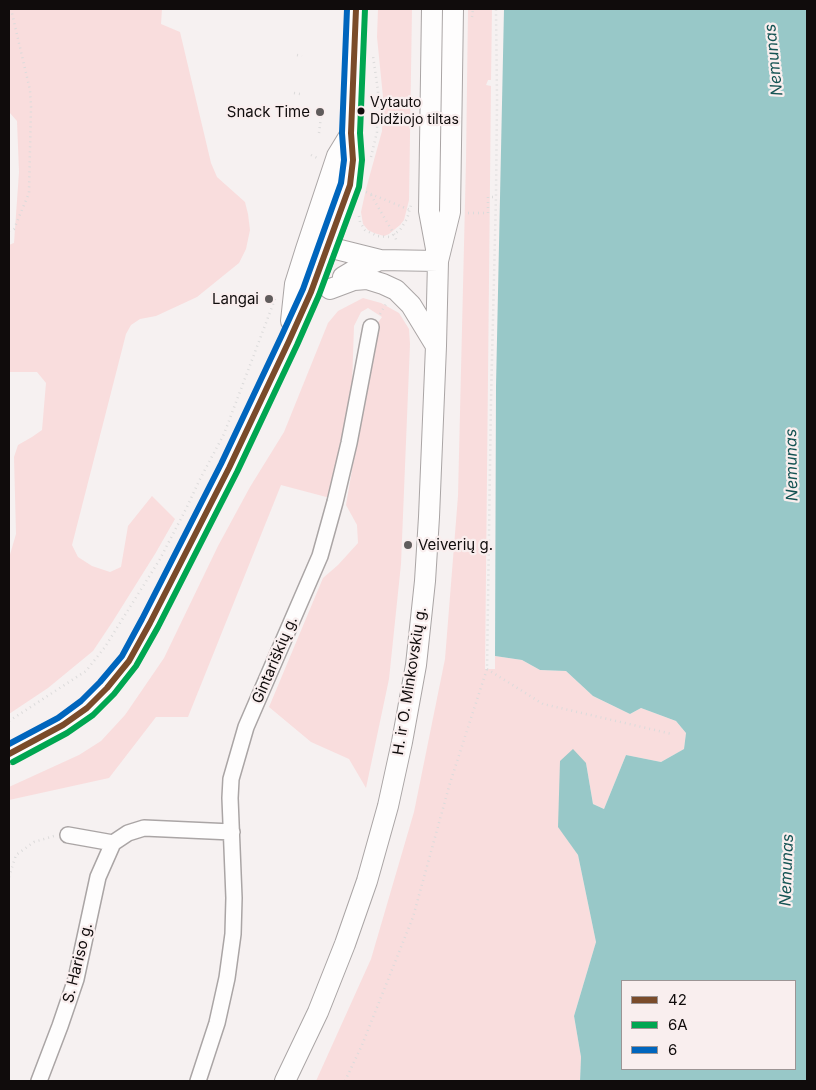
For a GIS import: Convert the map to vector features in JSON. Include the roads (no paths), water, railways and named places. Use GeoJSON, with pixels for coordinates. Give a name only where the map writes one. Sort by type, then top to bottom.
{"type":"FeatureCollection","features":[{"type":"Feature","properties":{"kind":"main road"},"geometry":{"type":"LineString","coordinates":[[9,754],[63,725],[87,708],[107,688],[129,661],[150,624],[224,477],[289,341],[311,292],[350,185],[353,160],[350,133],[356,9]]}},
{"type":"Feature","properties":{"kind":"main road","name":"H. ir O. Minkovskių g."},"geometry":{"type":"LineString","coordinates":[[285,1081],[318,1012],[351,926],[366,880],[388,806],[416,665],[425,581],[436,346],[438,261],[429,212],[432,9]]}},
{"type":"Feature","properties":{"kind":"main road","name":"H. ir O. Minkovskių g."},"geometry":{"type":"LineString","coordinates":[[438,261],[450,212],[453,9]]}},
{"type":"Feature","properties":{"kind":"main road"},"geometry":{"type":"LineString","coordinates":[[289,341],[296,284],[306,249],[336,156],[350,133]]}},
{"type":"Feature","properties":{"kind":"main road"},"geometry":{"type":"LineString","coordinates":[[328,247],[380,260],[438,261]]}},
{"type":"Feature","properties":{"kind":"main road"},"geometry":{"type":"LineString","coordinates":[[296,284],[328,247]]}},
{"type":"Feature","properties":{"kind":"main road"},"geometry":{"type":"LineString","coordinates":[[289,341],[339,279],[380,260]]}},
{"type":"Feature","properties":{"kind":"main road"},"geometry":{"type":"LineString","coordinates":[[330,289],[354,280],[367,279],[396,290],[411,305],[436,346]]}},
{"type":"Feature","properties":{"kind":"street","name":"Gintariškių g."},"geometry":{"type":"LineString","coordinates":[[232,832],[231,779],[237,757],[246,727],[320,556],[336,502],[371,327]]}},
{"type":"Feature","properties":{"kind":"street"},"geometry":{"type":"LineString","coordinates":[[68,835],[113,843],[128,833],[144,828],[232,832],[233,934],[227,978],[216,1023],[198,1081]]}},
{"type":"Feature","properties":{"kind":"street","name":"S. Hariso g."},"geometry":{"type":"LineString","coordinates":[[38,1081],[42,1076],[76,979],[98,877],[113,843]]}},
{"type":"Feature","properties":{"kind":"water","name":"Nemunas"},"geometry":{"type":"Polygon","coordinates":[[[504,9],[807,9],[807,1081],[580,1081],[581,1057],[574,1016],[596,942],[578,855],[558,827],[560,761],[573,749],[586,763],[593,804],[604,809],[626,755],[661,762],[684,749],[686,733],[676,721],[641,708],[630,714],[593,696],[566,671],[540,670],[522,660],[495,656],[496,386],[504,9]]]}},
{"type":"Feature","properties":{"kind":"place","name":"Vytauto Didžiojo tiltas"},"geometry":{"type":"Point","coordinates":[361,111]}},
{"type":"Feature","properties":{"kind":"place","name":"Snack Time"},"geometry":{"type":"Point","coordinates":[320,112]}},
{"type":"Feature","properties":{"kind":"place","name":"Langai"},"geometry":{"type":"Point","coordinates":[269,299]}},
{"type":"Feature","properties":{"kind":"place","name":"Veiverių g."},"geometry":{"type":"Point","coordinates":[408,545]}}]}
